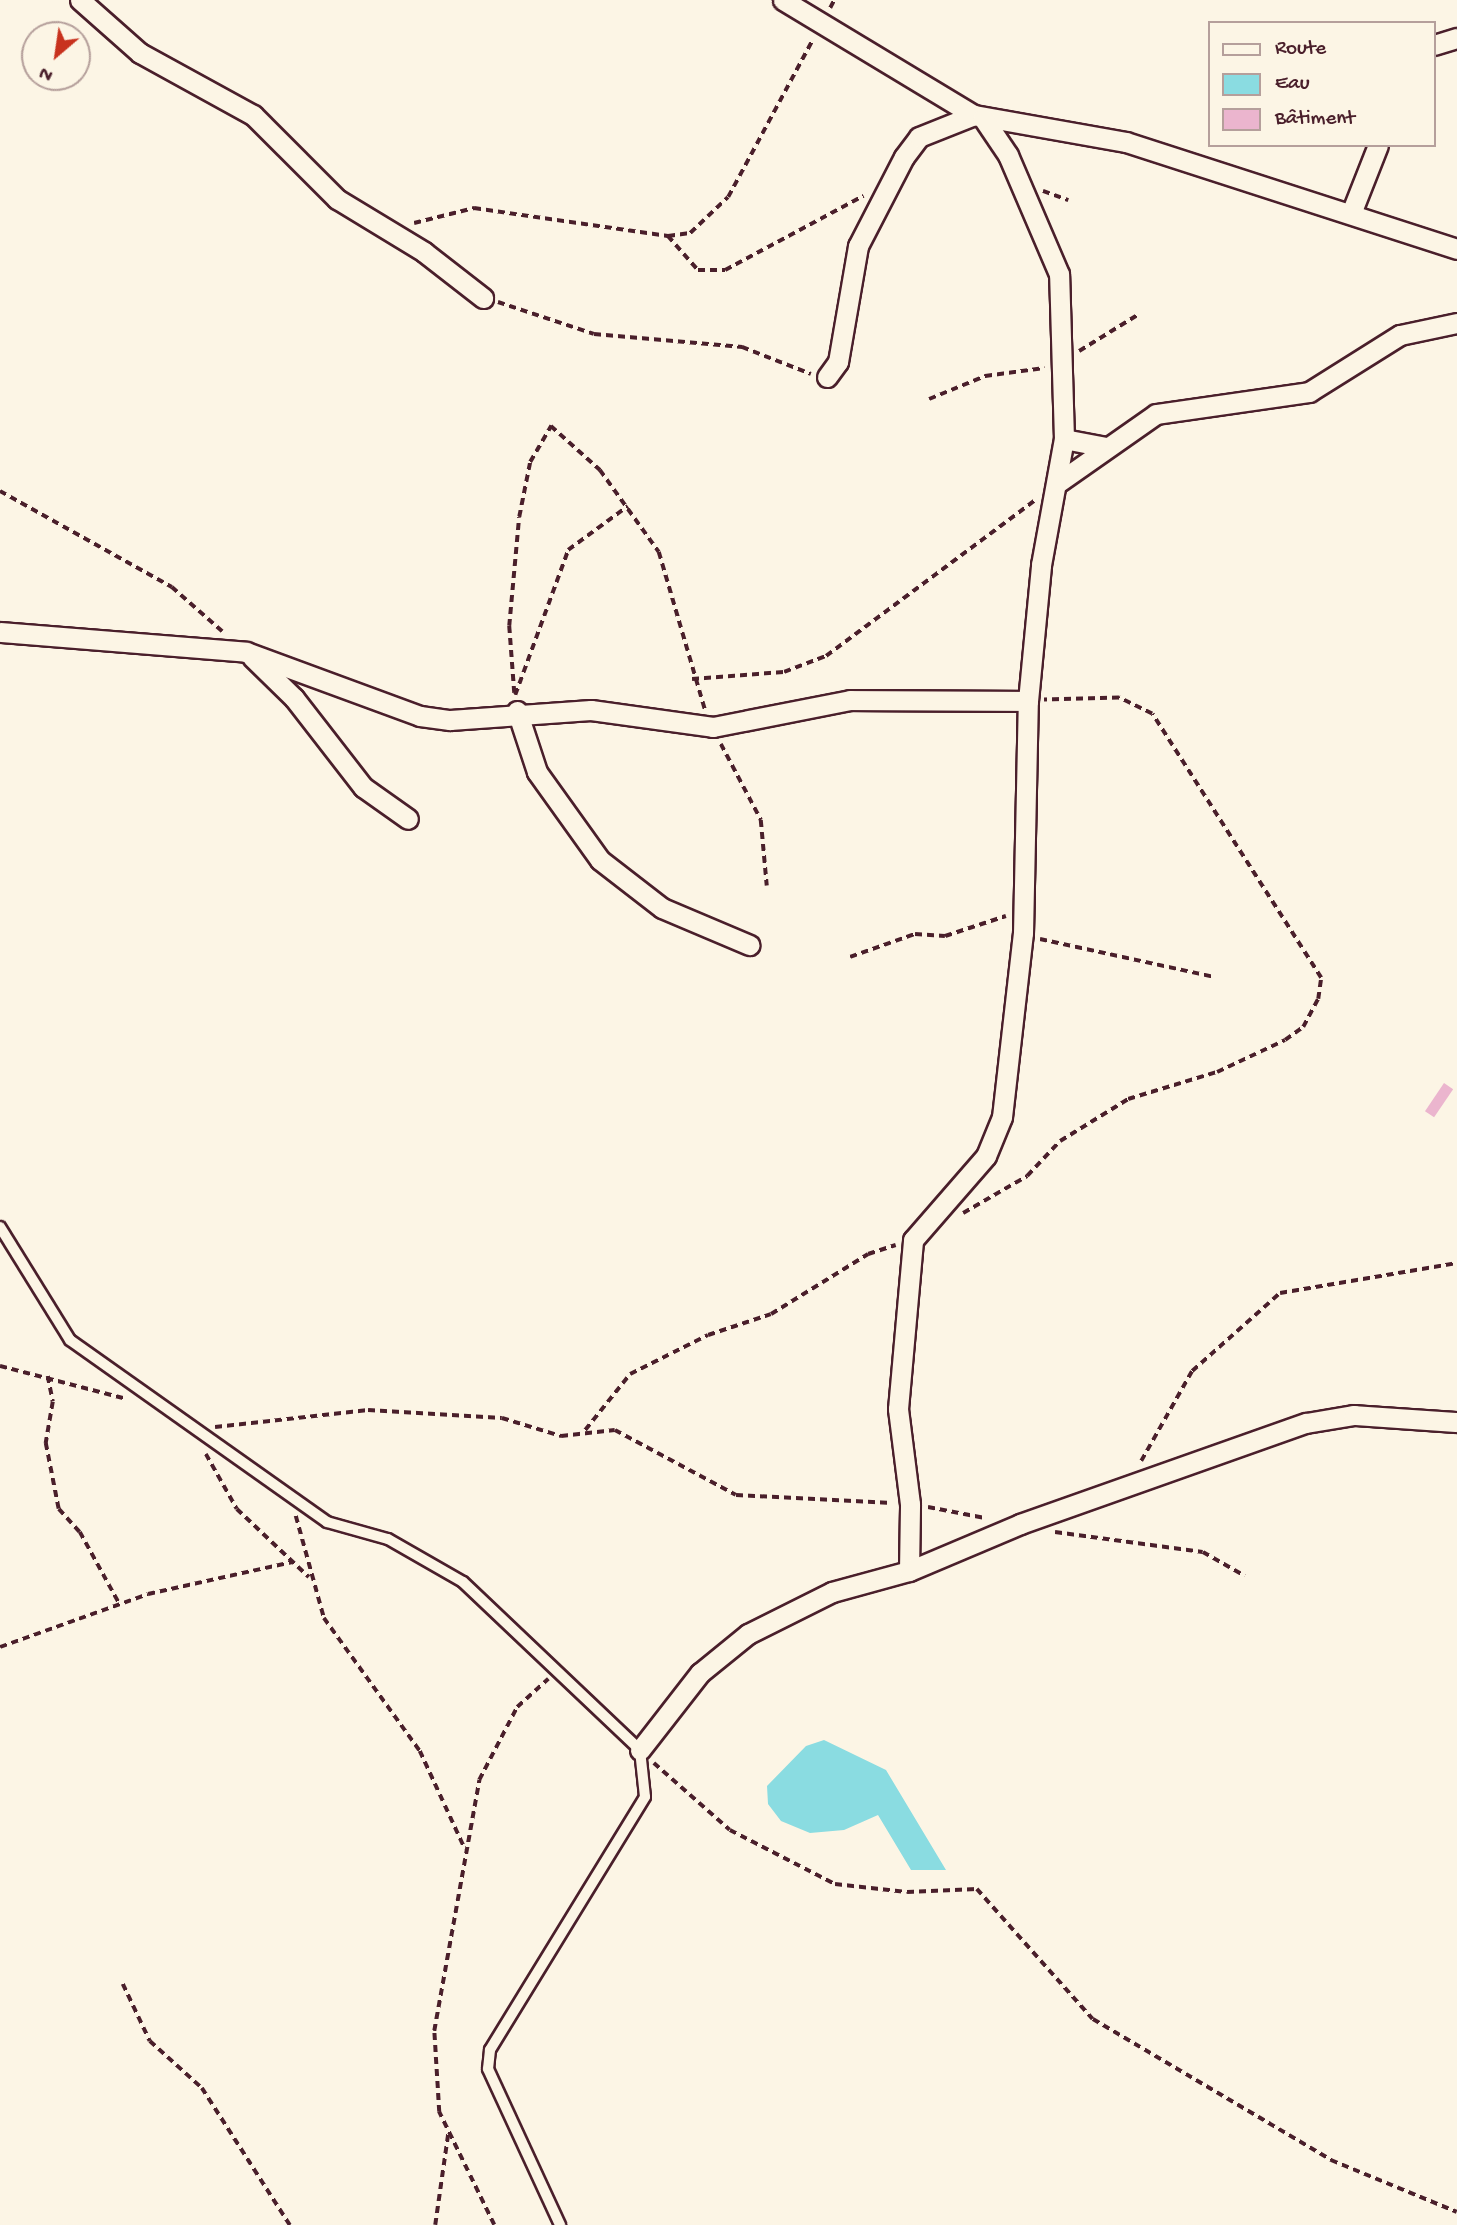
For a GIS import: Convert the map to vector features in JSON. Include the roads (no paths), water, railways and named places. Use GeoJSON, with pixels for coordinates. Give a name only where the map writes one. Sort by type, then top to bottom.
{"type":"FeatureCollection","features":[{"type":"Feature","properties":{"kind":"street"},"geometry":{"type":"LineString","coordinates":[[80,0],[141,53],[253,115],[337,199],[392,231],[483,298]]}},
{"type":"Feature","properties":{"kind":"street"},"geometry":{"type":"LineString","coordinates":[[783,0],[978,117],[1009,155],[1059,274],[1065,359],[1064,439],[1059,482],[1041,565],[1028,701],[1023,933],[1002,1117],[986,1156],[913,1240],[898,1409],[902,1481],[911,1504],[909,1571]]}},
{"type":"Feature","properties":{"kind":"street"},"geometry":{"type":"LineString","coordinates":[[1436,44],[1457,38]]}},
{"type":"Feature","properties":{"kind":"street"},"geometry":{"type":"LineString","coordinates":[[827,377],[838,362],[858,246],[891,181],[919,137],[978,117],[1126,142],[1352,211],[1457,249]]}},
{"type":"Feature","properties":{"kind":"street"},"geometry":{"type":"LineString","coordinates":[[1352,211],[1377,147]]}},
{"type":"Feature","properties":{"kind":"street"},"geometry":{"type":"LineString","coordinates":[[1059,482],[1106,447],[1169,409],[1309,393],[1400,335],[1457,323]]}},
{"type":"Feature","properties":{"kind":"street"},"geometry":{"type":"LineString","coordinates":[[1064,439],[1106,447]]}},
{"type":"Feature","properties":{"kind":"street"},"geometry":{"type":"LineString","coordinates":[[0,632],[246,652],[420,716],[450,720],[515,704],[654,715],[713,727],[850,701],[1028,701]]}},
{"type":"Feature","properties":{"kind":"street"},"geometry":{"type":"LineString","coordinates":[[246,652],[294,698],[363,786],[408,819]]}},
{"type":"Feature","properties":{"kind":"street"},"geometry":{"type":"LineString","coordinates":[[515,704],[537,772],[600,860],[662,908],[749,945]]}},
{"type":"Feature","properties":{"kind":"street"},"geometry":{"type":"LineString","coordinates":[[640,1750],[700,1673],[748,1634],[832,1592],[909,1571],[1020,1524],[1306,1423],[1354,1415],[1457,1422]]}},
{"type":"Feature","properties":{"kind":"lane"},"geometry":{"type":"LineString","coordinates":[[0,1227],[70,1340],[191,1429],[339,1528],[388,1539],[423,1555],[463,1582],[640,1750],[645,1797],[490,2050],[488,2069],[560,2225]]}},
{"type":"Feature","properties":{"kind":"water"},"geometry":{"type":"Polygon","coordinates":[[[824,1740],[886,1770],[946,1870],[911,1870],[878,1815],[844,1830],[810,1833],[781,1821],[768,1804],[767,1786],[806,1746],[824,1740]]]}}]}
